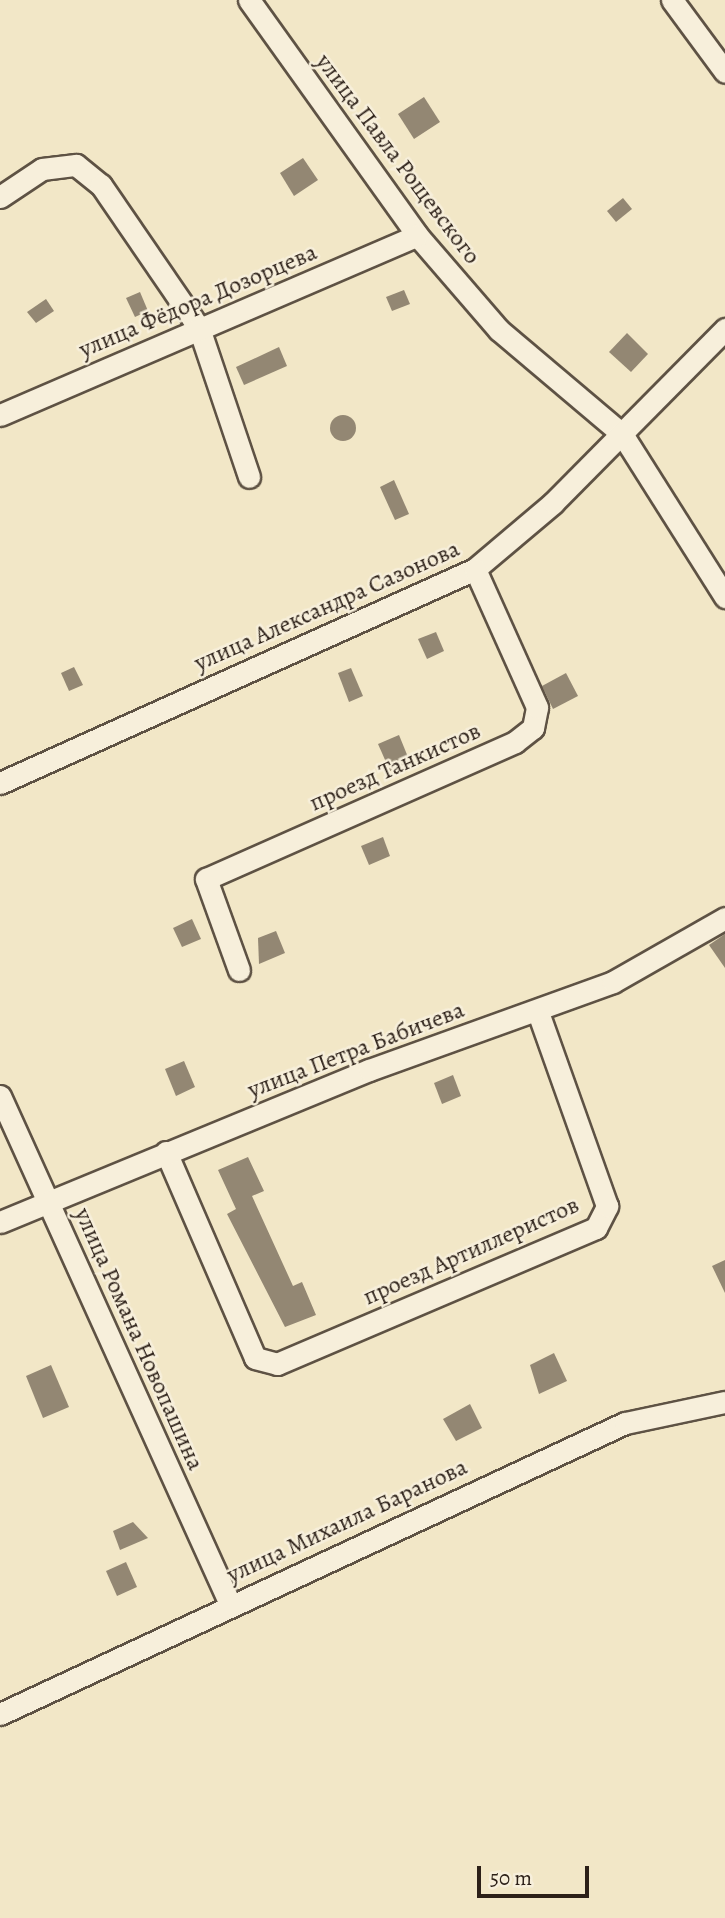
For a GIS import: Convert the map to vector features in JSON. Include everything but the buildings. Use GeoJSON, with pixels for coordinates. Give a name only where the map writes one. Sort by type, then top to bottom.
{"type":"FeatureCollection","features":[{"type":"Feature","properties":{"kind":"street","name":"улица Павла Рощевского"},"geometry":{"type":"LineString","coordinates":[[249,0],[416,235],[499,330],[622,434],[725,597]]}},
{"type":"Feature","properties":{"kind":"street"},"geometry":{"type":"LineString","coordinates":[[672,0],[725,72]]}},
{"type":"Feature","properties":{"kind":"street"},"geometry":{"type":"LineString","coordinates":[[0,197],[42,169],[76,165],[101,185],[199,328],[250,477]]}},
{"type":"Feature","properties":{"kind":"street","name":"улица Фёдора Дозорцева"},"geometry":{"type":"LineString","coordinates":[[0,415],[416,235]]}},
{"type":"Feature","properties":{"kind":"street","name":"улица Александра Сазонова"},"geometry":{"type":"LineString","coordinates":[[0,783],[475,569],[622,434],[725,329]]}},
{"type":"Feature","properties":{"kind":"street","name":"проезд Танкистов"},"geometry":{"type":"LineString","coordinates":[[239,970],[206,879],[515,742],[533,728],[537,707],[475,569]]}},
{"type":"Feature","properties":{"kind":"street","name":"улица Петра Бабичева"},"geometry":{"type":"LineString","coordinates":[[0,1222],[47,1200],[369,1070],[538,1012],[613,982],[725,918]]}},
{"type":"Feature","properties":{"kind":"street","name":"проезд Артиллеристов"},"geometry":{"type":"LineString","coordinates":[[166,1152],[255,1358],[277,1364],[596,1228],[607,1206],[538,1012]]}},
{"type":"Feature","properties":{"kind":"street","name":"улица Романа Новопашина"},"geometry":{"type":"LineString","coordinates":[[0,1096],[230,1604]]}},
{"type":"Feature","properties":{"kind":"street","name":"улица Михаила Баранова"},"geometry":{"type":"LineString","coordinates":[[0,1714],[230,1604],[625,1423],[725,1402]]}}]}
